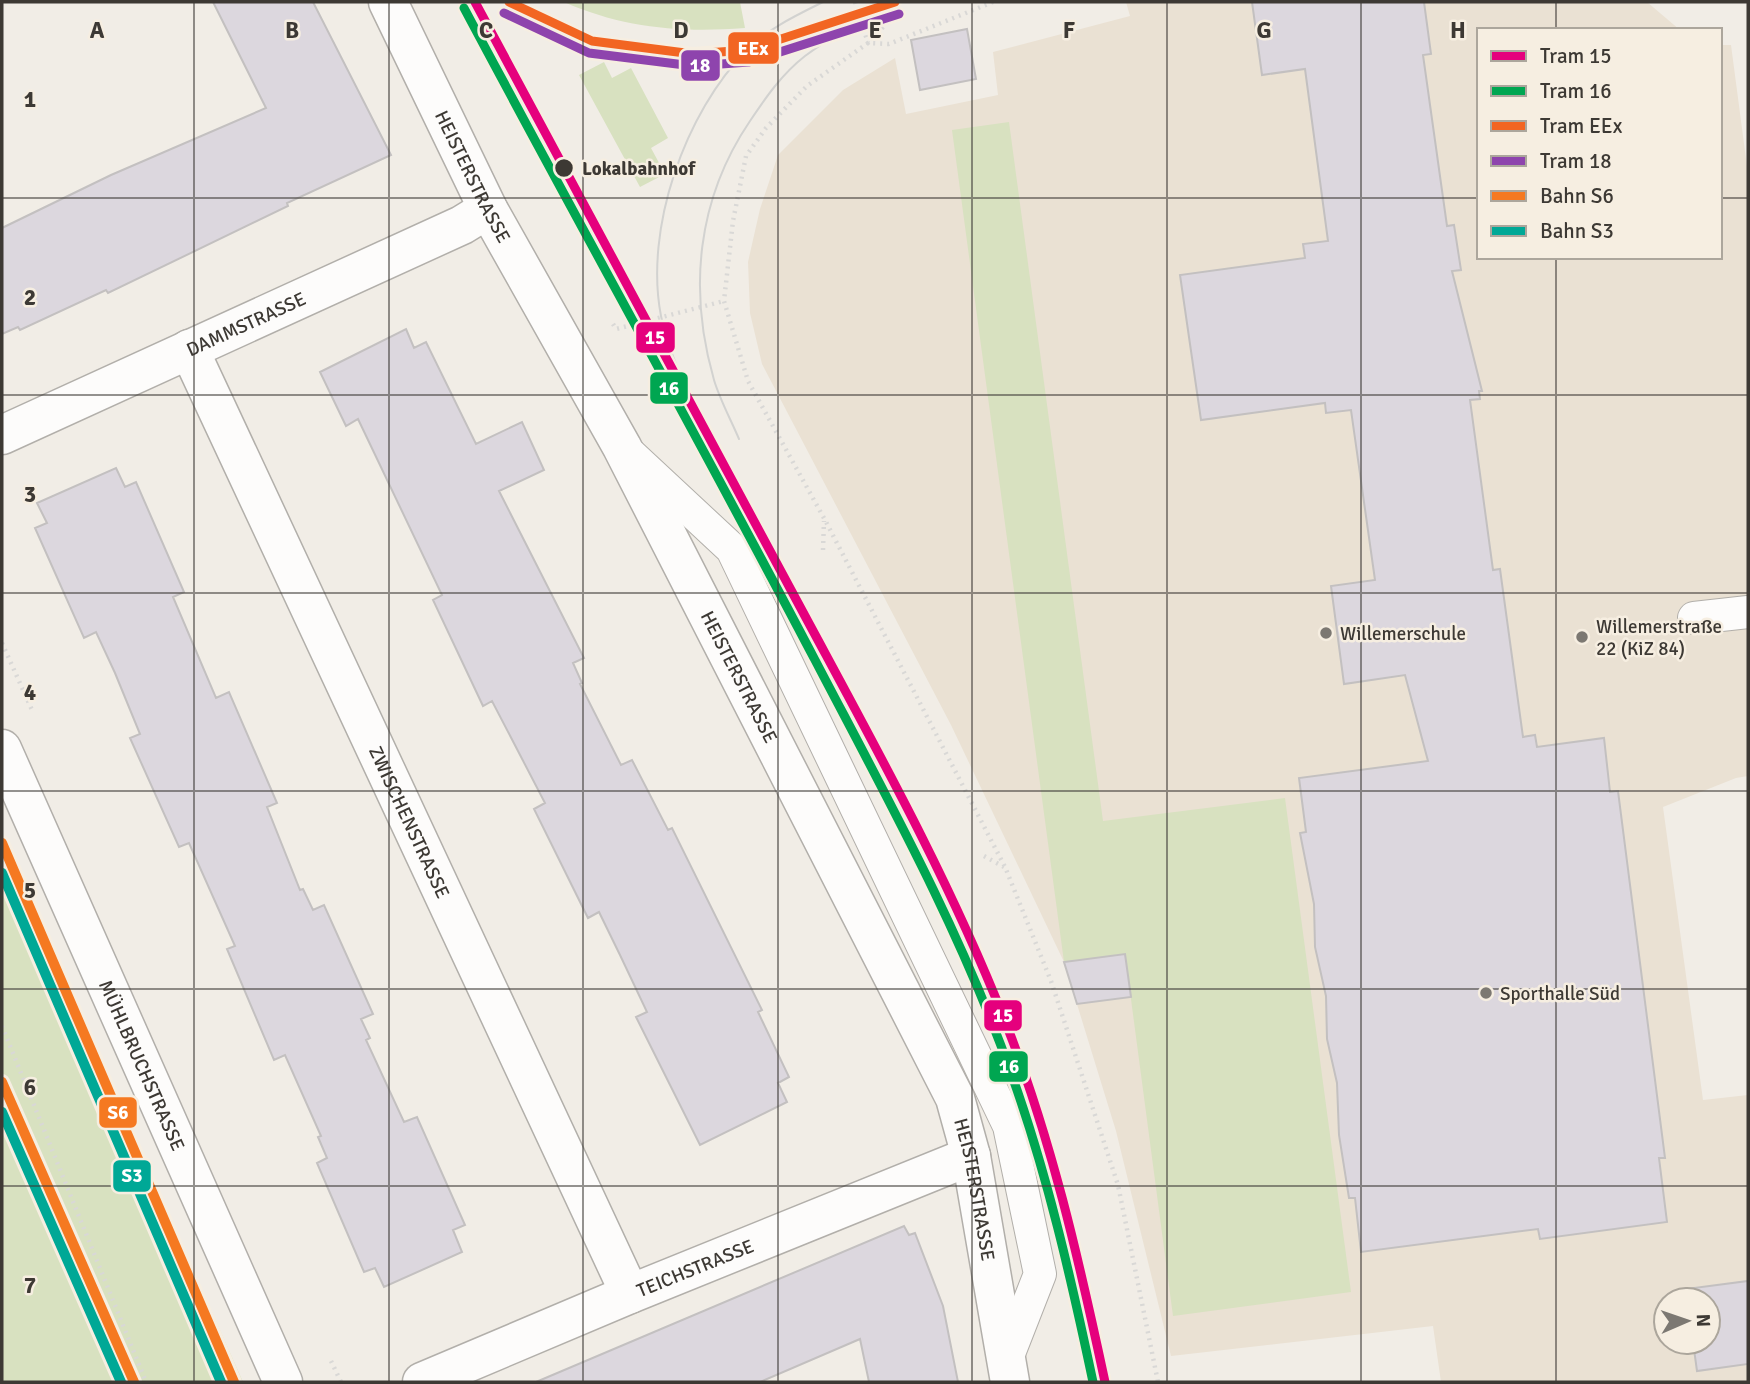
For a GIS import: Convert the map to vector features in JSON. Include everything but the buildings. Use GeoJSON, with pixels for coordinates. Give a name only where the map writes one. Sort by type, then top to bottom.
{"type":"FeatureCollection","features":[{"type":"Feature","properties":{"kind":"street","name":"HEISTERSTRASSE"},"geometry":{"type":"LineString","coordinates":[[388,2],[488,209],[622,447],[956,1098],[971,1156],[1008,1372]]}},
{"type":"Feature","properties":{"kind":"street","name":"DAMMSTRASSE"},"geometry":{"type":"LineString","coordinates":[[2,435],[462,225],[488,209]]}},
{"type":"Feature","properties":{"kind":"street","name":"ZWISCHENSTRASSE"},"geometry":{"type":"LineString","coordinates":[[189,349],[630,1294]]}},
{"type":"Feature","properties":{"kind":"street","name":"MÜHLBRUCHSTRASSE"},"geometry":{"type":"LineString","coordinates":[[2,749],[283,1382]]}},
{"type":"Feature","properties":{"kind":"street","name":"TEICHSTRASSE"},"geometry":{"type":"LineString","coordinates":[[422,1382],[630,1294],[971,1156]]}},
{"type":"Feature","properties":{"kind":"lane"},"geometry":{"type":"LineString","coordinates":[[622,447],[732,549],[1009,1126],[1040,1274],[1008,1372]]}},
{"type":"Feature","properties":{"kind":"lane"},"geometry":{"type":"LineString","coordinates":[[1694,618],[1748,612]]}},
{"type":"Feature","properties":{"kind":"path"},"geometry":{"type":"LineString","coordinates":[[855,2],[868,43]]}},
{"type":"Feature","properties":{"kind":"path"},"geometry":{"type":"LineString","coordinates":[[868,43],[889,44],[993,2]]}},
{"type":"Feature","properties":{"kind":"path"},"geometry":{"type":"LineString","coordinates":[[887,23],[868,43],[807,86],[766,128],[747,156],[733,222],[724,301],[748,381],[824,520],[1005,867],[1051,981],[1118,1185],[1158,1382]]}},
{"type":"Feature","properties":{"kind":"path"},"geometry":{"type":"LineString","coordinates":[[611,320],[616,329],[724,301]]}},
{"type":"Feature","properties":{"kind":"path"},"geometry":{"type":"LineString","coordinates":[[823,550],[824,520]]}},
{"type":"Feature","properties":{"kind":"path"},"geometry":{"type":"LineString","coordinates":[[984,856],[1005,867]]}},
{"type":"Feature","properties":{"kind":"path"},"geometry":{"type":"LineString","coordinates":[[2,1026],[146,1382]]}},
{"type":"Feature","properties":{"kind":"shaded area","name":"Willemerschule"},"geometry":{"type":"Polygon","coordinates":[[[1126,2],[1647,2],[1678,28],[1477,28],[1477,259],[1722,259],[1722,45],[1731,45],[1748,174],[1748,776],[1736,778],[1663,807],[1703,1100],[1748,1095],[1748,1382],[1441,1382],[1433,1326],[1171,1356],[1116,1131],[1064,962],[951,725],[762,364],[750,313],[748,262],[760,209],[778,155],[843,90],[895,58],[906,114],[998,95],[993,52],[1130,16],[1126,2]]]}},
{"type":"Feature","properties":{"kind":"green space"},"geometry":{"type":"Polygon","coordinates":[[[564,2],[740,2],[745,28],[698,30],[653,27],[608,18],[564,2]]]}},
{"type":"Feature","properties":{"kind":"green space"},"geometry":{"type":"Polygon","coordinates":[[[604,62],[612,78],[631,68],[668,138],[651,148],[665,174],[640,187],[579,75],[604,62]]]}},
{"type":"Feature","properties":{"kind":"green space"},"geometry":{"type":"Polygon","coordinates":[[[1009,122],[1103,821],[1285,798],[1351,1292],[1173,1316],[1125,954],[1064,962],[952,130],[1009,122]]]}},
{"type":"Feature","properties":{"kind":"green space"},"geometry":{"type":"Polygon","coordinates":[[[2,837],[243,1382],[2,1382],[2,837]]]}},
{"type":"Feature","properties":{"kind":"tram line","name":"15"},"geometry":{"type":"LineString","coordinates":[[475,2],[885,765],[961,917],[1005,1021],[1050,1154],[1105,1382]]}},
{"type":"Feature","properties":{"kind":"tram line","name":"EEx"},"geometry":{"type":"LineString","coordinates":[[509,2],[592,41],[693,54],[747,50],[895,2]]}},
{"type":"Feature","properties":{"kind":"tram line"},"geometry":{"type":"LineString","coordinates":[[717,448],[677,367],[661,316],[657,282],[664,210],[688,138],[705,105],[725,76],[764,35],[823,2]]}},
{"type":"Feature","properties":{"kind":"tram line"},"geometry":{"type":"LineString","coordinates":[[739,439],[714,380],[701,313],[702,246],[708,213],[718,182],[750,121],[789,70],[827,41],[896,2]]}},
{"type":"Feature","properties":{"kind":"tram line","name":"16"},"geometry":{"type":"LineString","coordinates":[[464,8],[772,578],[945,914],[991,1019],[1024,1111],[1057,1226],[1093,1382]]}},
{"type":"Feature","properties":{"kind":"tram line","name":"18"},"geometry":{"type":"LineString","coordinates":[[504,13],[589,53],[693,66],[749,62],[899,14]]}},
{"type":"Feature","properties":{"kind":"rail line","name":"S6"},"geometry":{"type":"LineString","coordinates":[[2,843],[234,1382]]}},
{"type":"Feature","properties":{"kind":"rail line","name":"S3"},"geometry":{"type":"LineString","coordinates":[[2,873],[221,1382]]}},
{"type":"Feature","properties":{"kind":"rail line","name":"S6"},"geometry":{"type":"LineString","coordinates":[[2,1082],[134,1382]]}},
{"type":"Feature","properties":{"kind":"rail line","name":"S3"},"geometry":{"type":"LineString","coordinates":[[2,1112],[121,1382]]}},
{"type":"Feature","properties":{"kind":"place","name":"Lokalbahnhof"},"geometry":{"type":"Point","coordinates":[564,168]}},
{"type":"Feature","properties":{"kind":"place","name":"Willemerschule"},"geometry":{"type":"Point","coordinates":[1326,633]}},
{"type":"Feature","properties":{"kind":"place","name":"Willemerstraße 22 (KiZ 84)"},"geometry":{"type":"Point","coordinates":[1582,637]}},
{"type":"Feature","properties":{"kind":"place","name":"Sporthalle Süd"},"geometry":{"type":"Point","coordinates":[1486,993]}}]}
